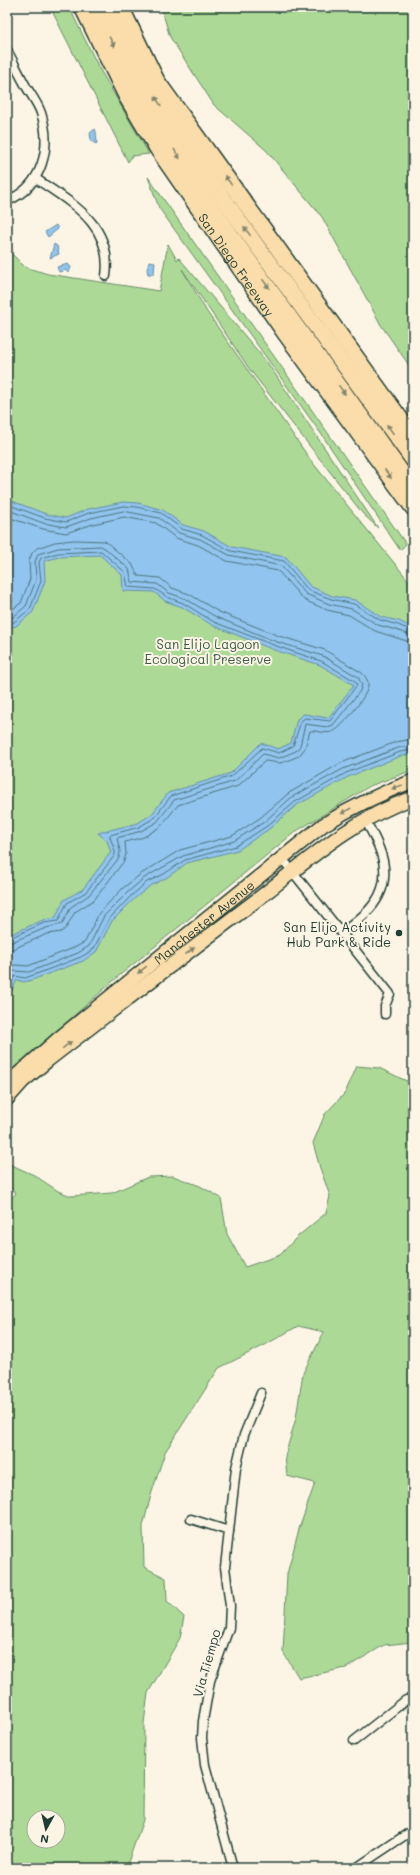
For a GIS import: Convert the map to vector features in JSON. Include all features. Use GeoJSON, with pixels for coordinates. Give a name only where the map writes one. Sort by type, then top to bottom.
{"type":"FeatureCollection","features":[{"type":"Feature","properties":{"kind":"highway","name":"San Diego Freeway"},"geometry":{"type":"LineString","coordinates":[[82,7],[127,98],[158,150],[289,338],[412,509]]}},
{"type":"Feature","properties":{"kind":"highway"},"geometry":{"type":"LineString","coordinates":[[94,7],[144,102],[188,171],[242,250],[413,488]]}},
{"type":"Feature","properties":{"kind":"highway"},"geometry":{"type":"LineString","coordinates":[[108,7],[125,43],[157,99],[214,185],[413,460]]}},
{"type":"Feature","properties":{"kind":"highway"},"geometry":{"type":"LineString","coordinates":[[121,7],[157,81],[190,129],[413,436]]}},
{"type":"Feature","properties":{"kind":"highway"},"geometry":{"type":"LineString","coordinates":[[325,313],[413,424]]}},
{"type":"Feature","properties":{"kind":"main road","name":"Manchester Avenue"},"geometry":{"type":"LineString","coordinates":[[7,1084],[53,1043],[281,857],[323,825],[347,810],[381,793],[413,781]]}},
{"type":"Feature","properties":{"kind":"main road","name":"Manchester Avenue"},"geometry":{"type":"LineString","coordinates":[[7,1099],[22,1080],[293,872],[336,837],[365,820],[413,798]]}},
{"type":"Feature","properties":{"kind":"street"},"geometry":{"type":"LineString","coordinates":[[7,50],[41,111],[46,137],[45,158],[36,178],[27,189],[7,201]]}},
{"type":"Feature","properties":{"kind":"street"},"geometry":{"type":"LineString","coordinates":[[36,178],[79,208],[95,225],[103,242],[107,265],[106,276]]}},
{"type":"Feature","properties":{"kind":"street"},"geometry":{"type":"LineString","coordinates":[[341,934],[373,906],[384,884],[384,859],[375,837],[365,820]]}},
{"type":"Feature","properties":{"kind":"street"},"geometry":{"type":"LineString","coordinates":[[281,857],[390,994],[385,1006],[385,1014]]}},
{"type":"Feature","properties":{"kind":"street","name":"Via Tiempo"},"geometry":{"type":"LineString","coordinates":[[233,1868],[205,1765],[202,1738],[203,1721],[210,1681],[229,1628],[230,1606],[225,1566],[236,1468],[244,1435],[261,1393]]}},
{"type":"Feature","properties":{"kind":"street"},"geometry":{"type":"LineString","coordinates":[[191,1519],[229,1532]]}},
{"type":"Feature","properties":{"kind":"street"},"geometry":{"type":"LineString","coordinates":[[354,1741],[406,1700],[413,1698]]}},
{"type":"Feature","properties":{"kind":"street"},"geometry":{"type":"LineString","coordinates":[[356,1868],[413,1830]]}},
{"type":"Feature","properties":{"kind":"green space"},"geometry":{"type":"Polygon","coordinates":[[[50,7],[69,7],[99,68],[149,154],[132,156],[128,162],[50,7]]]}},
{"type":"Feature","properties":{"kind":"green space"},"geometry":{"type":"Polygon","coordinates":[[[161,7],[413,7],[413,371],[381,325],[322,217],[266,150],[214,105],[170,37],[161,7]]]}},
{"type":"Feature","properties":{"kind":"green space"},"geometry":{"type":"Polygon","coordinates":[[[148,177],[406,544],[400,550],[322,435],[159,208],[148,177]]]}},
{"type":"Feature","properties":{"kind":"green space","name":"San Elijo Lagoon Ecological Preserve"},"geometry":{"type":"Polygon","coordinates":[[[168,244],[177,260],[179,258],[267,362],[378,528],[363,514],[250,370],[182,269],[207,312],[312,462],[413,586],[413,770],[370,786],[295,832],[120,975],[7,1075],[7,249],[25,267],[48,274],[159,291],[168,244]]]}},
{"type":"Feature","properties":{"kind":"green space"},"geometry":{"type":"Polygon","coordinates":[[[357,1066],[379,1068],[413,1084],[413,1642],[384,1645],[346,1668],[299,1678],[283,1652],[287,1574],[299,1529],[315,1483],[287,1476],[285,1456],[296,1418],[303,1373],[324,1332],[298,1326],[265,1345],[219,1368],[165,1452],[151,1495],[143,1526],[144,1567],[166,1578],[167,1601],[184,1617],[180,1638],[148,1693],[144,1723],[143,1820],[126,1868],[7,1868],[7,1204],[16,1193],[7,1184],[7,1163],[34,1175],[58,1191],[71,1196],[112,1193],[148,1177],[173,1176],[200,1186],[221,1198],[227,1234],[245,1267],[280,1255],[297,1237],[326,1213],[330,1196],[313,1143],[325,1114],[345,1093],[357,1066]]]}},
{"type":"Feature","properties":{"kind":"water"},"geometry":{"type":"Polygon","coordinates":[[[95,129],[96,144],[91,141],[90,133],[95,129]]]}},
{"type":"Feature","properties":{"kind":"water"},"geometry":{"type":"Polygon","coordinates":[[[56,225],[58,229],[48,237],[45,232],[56,225]]]}},
{"type":"Feature","properties":{"kind":"water"},"geometry":{"type":"Polygon","coordinates":[[[54,244],[57,246],[59,254],[50,258],[54,244]]]}},
{"type":"Feature","properties":{"kind":"water"},"geometry":{"type":"Polygon","coordinates":[[[149,261],[155,262],[154,274],[148,274],[147,269],[149,261]]]}},
{"type":"Feature","properties":{"kind":"water"},"geometry":{"type":"Polygon","coordinates":[[[68,264],[71,267],[69,273],[66,270],[59,272],[57,267],[68,264]]]}},
{"type":"Feature","properties":{"kind":"water"},"geometry":{"type":"Polygon","coordinates":[[[12,501],[46,514],[66,518],[88,509],[123,502],[138,503],[163,510],[183,525],[204,531],[232,547],[286,557],[310,586],[332,596],[355,600],[381,617],[399,621],[413,628],[413,754],[401,756],[348,777],[297,805],[269,829],[238,850],[187,863],[166,878],[150,886],[133,900],[112,921],[96,952],[83,961],[32,980],[24,982],[17,980],[10,994],[7,995],[7,936],[43,920],[55,918],[64,900],[83,889],[111,852],[107,841],[98,833],[138,823],[152,814],[168,793],[231,773],[261,743],[278,749],[291,743],[297,719],[304,714],[328,718],[354,685],[320,665],[274,650],[212,625],[182,607],[165,601],[154,592],[123,591],[122,575],[100,555],[59,557],[44,561],[45,581],[33,612],[16,626],[7,629],[7,502],[12,501]]]}},
{"type":"Feature","properties":{"kind":"place","name":"San Elijo Activity Hub Park & Ride"},"geometry":{"type":"Point","coordinates":[399,933]}}]}
